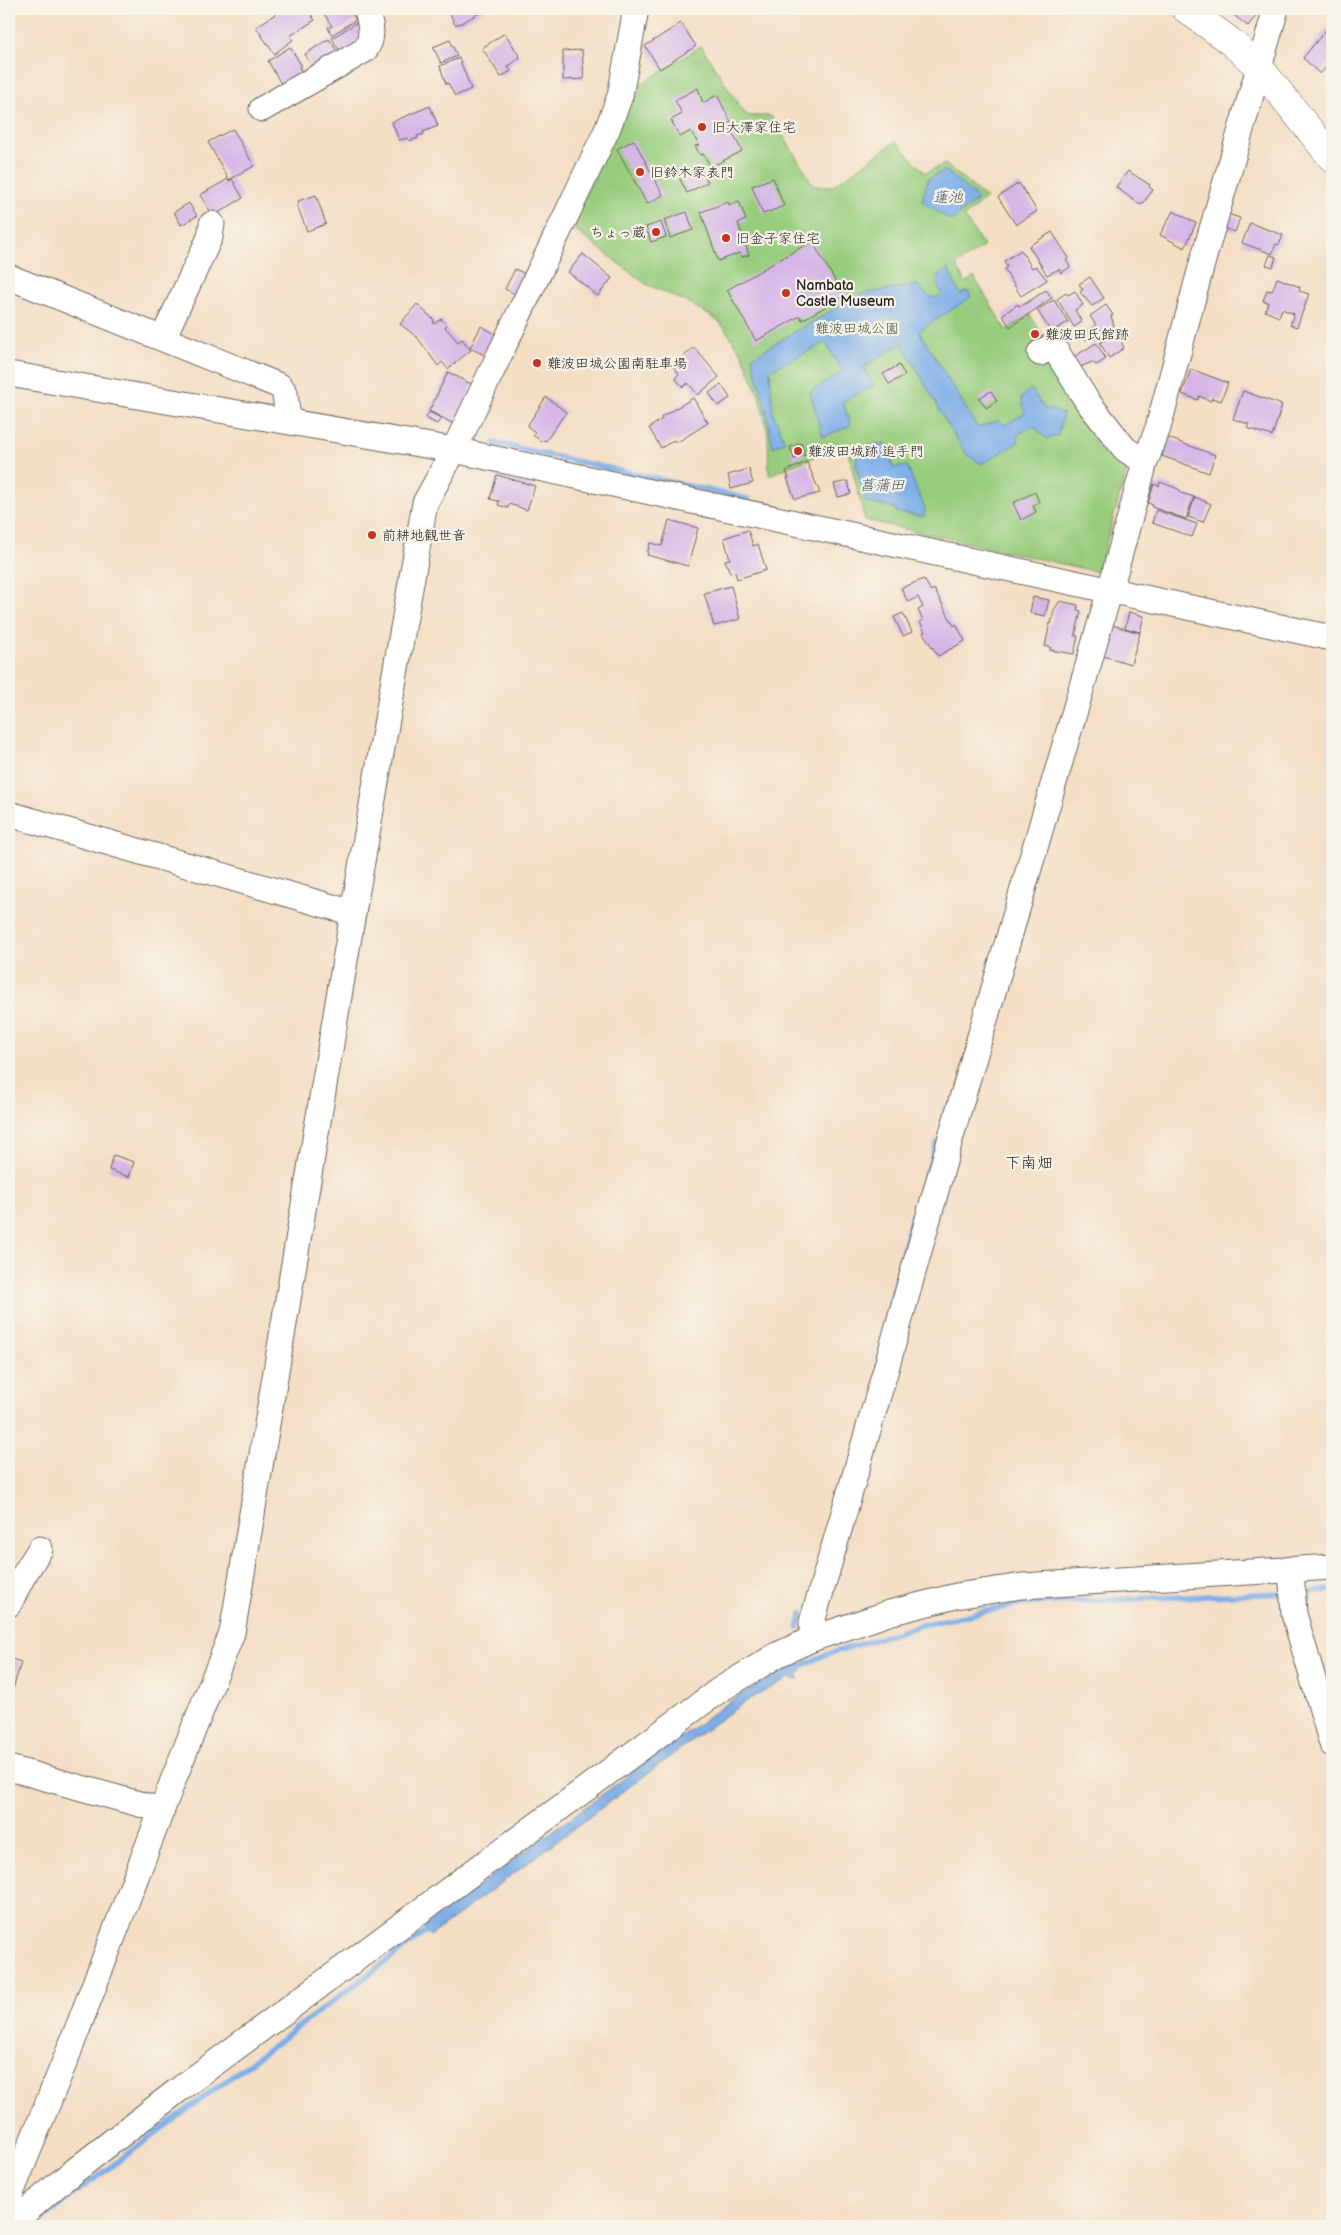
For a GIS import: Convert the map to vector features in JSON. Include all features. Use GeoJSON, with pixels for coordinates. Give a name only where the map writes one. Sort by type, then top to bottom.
{"type":"FeatureCollection","features":[{"type":"Feature","properties":{"kind":"main road"},"geometry":{"type":"LineString","coordinates":[[1186,9],[1230,41],[1259,67],[1332,158]]}},
{"type":"Feature","properties":{"kind":"street"},"geometry":{"type":"LineString","coordinates":[[262,109],[365,50],[371,42],[372,32],[367,9]]}},
{"type":"Feature","properties":{"kind":"street"},"geometry":{"type":"LineString","coordinates":[[9,2198],[67,2056],[161,1810],[232,1633],[353,913],[425,503],[454,450],[607,130],[620,96],[636,9]]}},
{"type":"Feature","properties":{"kind":"street"},"geometry":{"type":"LineString","coordinates":[[812,1639],[812,1622],[1110,590],[1145,462],[1158,428],[1203,260],[1276,9]]}},
{"type":"Feature","properties":{"kind":"street"},"geometry":{"type":"LineString","coordinates":[[163,338],[210,237],[212,224]]}},
{"type":"Feature","properties":{"kind":"street"},"geometry":{"type":"LineString","coordinates":[[9,277],[280,386],[286,393],[288,420]]}},
{"type":"Feature","properties":{"kind":"street"},"geometry":{"type":"LineString","coordinates":[[1040,353],[1053,346],[1087,401],[1103,422],[1125,449],[1145,462]]}},
{"type":"Feature","properties":{"kind":"street"},"geometry":{"type":"LineString","coordinates":[[9,374],[288,420],[454,450],[1332,638]]}},
{"type":"Feature","properties":{"kind":"street"},"geometry":{"type":"LineString","coordinates":[[9,814],[353,913]]}},
{"type":"Feature","properties":{"kind":"street"},"geometry":{"type":"LineString","coordinates":[[9,1604],[40,1549]]}},
{"type":"Feature","properties":{"kind":"street"},"geometry":{"type":"LineString","coordinates":[[9,2226],[64,2179],[176,2091],[718,1691],[777,1655],[812,1639],[889,1614],[985,1591],[1048,1584],[1291,1574],[1332,1567]]}},
{"type":"Feature","properties":{"kind":"street"},"geometry":{"type":"LineString","coordinates":[[1291,1574],[1293,1606],[1332,1744]]}},
{"type":"Feature","properties":{"kind":"street"},"geometry":{"type":"LineString","coordinates":[[9,1768],[161,1810]]}},
{"type":"Feature","properties":{"kind":"green space","name":"難波田城公園"},"geometry":{"type":"Polygon","coordinates":[[[701,46],[743,111],[749,116],[771,116],[814,186],[833,186],[896,141],[925,173],[945,164],[986,198],[964,217],[984,246],[956,265],[965,283],[974,277],[1006,330],[1030,315],[1045,339],[1028,350],[1036,364],[1046,359],[1129,463],[1098,572],[865,520],[846,444],[769,475],[768,435],[760,398],[742,353],[720,322],[691,304],[646,284],[576,231],[574,221],[632,90],[701,46]]]}},
{"type":"Feature","properties":{"kind":"water","name":"蓮池"},"geometry":{"type":"Polygon","coordinates":[[[945,170],[978,199],[951,221],[922,201],[928,179],[945,170]]]}},
{"type":"Feature","properties":{"kind":"water"},"geometry":{"type":"Polygon","coordinates":[[[948,269],[960,294],[968,291],[971,297],[919,331],[978,428],[999,420],[1005,425],[1025,413],[1021,398],[1031,389],[1044,408],[1063,414],[1058,435],[1047,439],[1033,426],[1017,435],[1019,442],[982,464],[967,455],[950,429],[902,343],[864,367],[873,386],[842,402],[849,418],[850,426],[823,437],[810,392],[842,372],[826,343],[770,370],[773,413],[785,442],[773,447],[765,405],[752,357],[860,294],[918,285],[929,296],[934,298],[942,295],[938,286],[937,276],[948,269]]]}},
{"type":"Feature","properties":{"kind":"water","name":"菖蒲田"},"geometry":{"type":"Polygon","coordinates":[[[884,443],[891,455],[893,468],[907,466],[925,509],[924,517],[896,512],[896,509],[866,502],[855,463],[857,462],[856,452],[871,447],[870,445],[884,443]]]}},
{"type":"Feature","properties":{"kind":"water"},"geometry":{"type":"Polygon","coordinates":[[[788,1661],[791,1662],[791,1665],[799,1661],[802,1671],[797,1674],[799,1678],[793,1680],[790,1677],[745,1702],[430,1936],[423,1927],[630,1774],[628,1771],[632,1768],[635,1771],[723,1706],[786,1667],[788,1661]]]}},
{"type":"Feature","properties":{"kind":"building"},"geometry":{"type":"Polygon","coordinates":[[[283,9],[307,9],[315,20],[290,36],[293,40],[274,54],[256,27],[283,9]]]}},
{"type":"Feature","properties":{"kind":"building"},"geometry":{"type":"Polygon","coordinates":[[[321,9],[349,9],[356,20],[332,35],[328,28],[332,26],[321,9]]]}},
{"type":"Feature","properties":{"kind":"building"},"geometry":{"type":"Polygon","coordinates":[[[448,9],[486,9],[455,25],[448,9]]]}},
{"type":"Feature","properties":{"kind":"building"},"geometry":{"type":"Polygon","coordinates":[[[1226,9],[1257,9],[1260,11],[1248,26],[1226,9]]]}},
{"type":"Feature","properties":{"kind":"building"},"geometry":{"type":"Polygon","coordinates":[[[1332,22],[1332,60],[1320,74],[1303,58],[1332,22]]]}},
{"type":"Feature","properties":{"kind":"building"},"geometry":{"type":"Polygon","coordinates":[[[356,23],[362,34],[361,41],[341,54],[332,38],[356,23]]]}},
{"type":"Feature","properties":{"kind":"building"},"geometry":{"type":"Polygon","coordinates":[[[681,23],[696,46],[660,69],[645,46],[681,23]]]}},
{"type":"Feature","properties":{"kind":"building"},"geometry":{"type":"Polygon","coordinates":[[[505,33],[520,57],[508,67],[511,71],[501,77],[482,48],[505,33]]]}},
{"type":"Feature","properties":{"kind":"building"},"geometry":{"type":"Polygon","coordinates":[[[329,39],[339,55],[313,68],[305,54],[329,39]]]}},
{"type":"Feature","properties":{"kind":"building"},"geometry":{"type":"Polygon","coordinates":[[[450,40],[457,56],[441,63],[433,47],[450,40]]]}},
{"type":"Feature","properties":{"kind":"building"},"geometry":{"type":"Polygon","coordinates":[[[290,47],[301,65],[299,67],[305,77],[284,89],[268,61],[290,47]]]}},
{"type":"Feature","properties":{"kind":"building"},"geometry":{"type":"Polygon","coordinates":[[[582,50],[584,79],[563,80],[563,51],[582,50]]]}},
{"type":"Feature","properties":{"kind":"building"},"geometry":{"type":"Polygon","coordinates":[[[459,58],[471,89],[455,96],[448,83],[446,84],[440,66],[459,58]]]}},
{"type":"Feature","properties":{"kind":"building","name":"旧大澤家住宅"},"geometry":{"type":"Polygon","coordinates":[[[698,88],[703,103],[717,95],[731,122],[728,124],[742,151],[711,167],[703,154],[700,155],[695,146],[699,145],[691,131],[680,137],[671,120],[682,114],[675,100],[698,88]]]}},
{"type":"Feature","properties":{"kind":"building"},"geometry":{"type":"Polygon","coordinates":[[[430,106],[438,126],[423,132],[424,134],[417,136],[418,138],[409,141],[408,138],[399,140],[392,122],[430,106]]]}},
{"type":"Feature","properties":{"kind":"building"},"geometry":{"type":"Polygon","coordinates":[[[233,129],[254,166],[229,180],[208,142],[233,129]]]}},
{"type":"Feature","properties":{"kind":"building","name":"旧鈴木家表門"},"geometry":{"type":"Polygon","coordinates":[[[634,140],[663,195],[647,204],[617,149],[634,140]]]}},
{"type":"Feature","properties":{"kind":"building"},"geometry":{"type":"Polygon","coordinates":[[[698,164],[708,182],[687,193],[678,175],[698,164]]]}},
{"type":"Feature","properties":{"kind":"building"},"geometry":{"type":"Polygon","coordinates":[[[1128,171],[1150,185],[1149,187],[1153,190],[1140,205],[1116,187],[1128,171]]]}},
{"type":"Feature","properties":{"kind":"building"},"geometry":{"type":"Polygon","coordinates":[[[773,178],[784,206],[763,214],[752,186],[773,178]]]}},
{"type":"Feature","properties":{"kind":"building"},"geometry":{"type":"Polygon","coordinates":[[[228,179],[229,181],[232,179],[243,198],[213,216],[200,195],[228,179]]]}},
{"type":"Feature","properties":{"kind":"building"},"geometry":{"type":"Polygon","coordinates":[[[1019,183],[1037,211],[1016,225],[998,197],[1019,183]]]}},
{"type":"Feature","properties":{"kind":"building"},"geometry":{"type":"Polygon","coordinates":[[[316,195],[326,224],[307,231],[297,205],[299,204],[298,201],[316,195]]]}},
{"type":"Feature","properties":{"kind":"building","name":"旧金子家住宅"},"geometry":{"type":"Polygon","coordinates":[[[739,201],[746,220],[738,223],[749,255],[742,257],[740,253],[718,261],[701,212],[728,202],[729,205],[739,201]]]}},
{"type":"Feature","properties":{"kind":"building"},"geometry":{"type":"Polygon","coordinates":[[[189,203],[197,216],[181,225],[174,212],[189,203]]]}},
{"type":"Feature","properties":{"kind":"building"},"geometry":{"type":"Polygon","coordinates":[[[1173,211],[1196,223],[1185,248],[1160,235],[1173,211]]]}},
{"type":"Feature","properties":{"kind":"building"},"geometry":{"type":"Polygon","coordinates":[[[687,212],[693,230],[670,238],[664,220],[687,212]]]}},
{"type":"Feature","properties":{"kind":"building"},"geometry":{"type":"Polygon","coordinates":[[[1228,214],[1240,218],[1235,232],[1223,228],[1228,214]]]}},
{"type":"Feature","properties":{"kind":"building","name":"ちょっ蔵"},"geometry":{"type":"Polygon","coordinates":[[[661,222],[666,237],[651,242],[646,227],[661,222]]]}},
{"type":"Feature","properties":{"kind":"building"},"geometry":{"type":"Polygon","coordinates":[[[1250,223],[1283,235],[1279,245],[1276,244],[1272,254],[1242,243],[1250,223]]]}},
{"type":"Feature","properties":{"kind":"building"},"geometry":{"type":"Polygon","coordinates":[[[1052,232],[1069,258],[1066,260],[1070,267],[1061,273],[1059,269],[1047,275],[1029,246],[1052,232]]]}},
{"type":"Feature","properties":{"kind":"building","name":"Nambata Castle Museum"},"geometry":{"type":"Polygon","coordinates":[[[812,241],[844,296],[802,320],[800,316],[756,341],[727,290],[812,241]]]}},
{"type":"Feature","properties":{"kind":"building"},"geometry":{"type":"Polygon","coordinates":[[[1021,250],[1032,268],[1036,266],[1047,280],[1021,296],[1004,269],[1007,267],[1004,261],[1021,250]]]}},
{"type":"Feature","properties":{"kind":"building"},"geometry":{"type":"Polygon","coordinates":[[[583,254],[612,278],[598,296],[568,272],[583,254]]]}},
{"type":"Feature","properties":{"kind":"building"},"geometry":{"type":"Polygon","coordinates":[[[1270,255],[1276,257],[1273,267],[1266,265],[1270,255]]]}},
{"type":"Feature","properties":{"kind":"building"},"geometry":{"type":"Polygon","coordinates":[[[515,269],[529,276],[519,296],[505,289],[515,269]]]}},
{"type":"Feature","properties":{"kind":"building"},"geometry":{"type":"Polygon","coordinates":[[[1090,277],[1104,298],[1092,306],[1080,292],[1083,290],[1079,284],[1090,277]]]}},
{"type":"Feature","properties":{"kind":"building"},"geometry":{"type":"Polygon","coordinates":[[[1277,278],[1300,287],[1299,291],[1309,294],[1297,327],[1290,325],[1294,314],[1282,309],[1279,317],[1265,311],[1268,302],[1263,301],[1267,290],[1272,291],[1277,278]]]}},
{"type":"Feature","properties":{"kind":"building"},"geometry":{"type":"Polygon","coordinates":[[[1046,290],[1052,298],[1010,327],[1002,315],[1018,304],[1019,306],[1025,304],[1046,290]]]}},
{"type":"Feature","properties":{"kind":"building"},"geometry":{"type":"Polygon","coordinates":[[[1075,291],[1083,305],[1075,310],[1082,322],[1074,327],[1057,299],[1066,293],[1068,295],[1075,291]]]}},
{"type":"Feature","properties":{"kind":"building"},"geometry":{"type":"Polygon","coordinates":[[[1054,300],[1068,322],[1051,332],[1037,310],[1054,300]]]}},
{"type":"Feature","properties":{"kind":"building"},"geometry":{"type":"Polygon","coordinates":[[[417,304],[435,321],[433,322],[434,324],[441,319],[447,325],[445,327],[458,342],[462,339],[471,350],[448,369],[442,362],[438,366],[418,338],[400,324],[417,304]]]}},
{"type":"Feature","properties":{"kind":"building"},"geometry":{"type":"Polygon","coordinates":[[[1106,305],[1113,315],[1111,316],[1114,326],[1103,333],[1101,329],[1085,340],[1082,334],[1096,325],[1090,316],[1106,305]]]}},
{"type":"Feature","properties":{"kind":"building"},"geometry":{"type":"Polygon","coordinates":[[[481,326],[499,336],[488,357],[470,348],[481,326]]]}},
{"type":"Feature","properties":{"kind":"building"},"geometry":{"type":"Polygon","coordinates":[[[1116,329],[1124,348],[1109,358],[1100,343],[1106,339],[1103,335],[1116,329]]]}},
{"type":"Feature","properties":{"kind":"building"},"geometry":{"type":"Polygon","coordinates":[[[1096,343],[1106,359],[1096,365],[1092,362],[1078,368],[1072,358],[1096,343]]]}},
{"type":"Feature","properties":{"kind":"building"},"geometry":{"type":"Polygon","coordinates":[[[694,347],[719,377],[698,395],[688,383],[683,387],[675,378],[679,374],[673,366],[694,347]]]}},
{"type":"Feature","properties":{"kind":"building"},"geometry":{"type":"Polygon","coordinates":[[[899,365],[905,375],[889,384],[883,374],[899,365]]]}},
{"type":"Feature","properties":{"kind":"building"},"geometry":{"type":"Polygon","coordinates":[[[1191,369],[1228,383],[1221,401],[1212,398],[1211,401],[1199,396],[1198,400],[1182,394],[1191,369]]]}},
{"type":"Feature","properties":{"kind":"building"},"geometry":{"type":"Polygon","coordinates":[[[448,372],[473,385],[454,424],[429,411],[448,372]]]}},
{"type":"Feature","properties":{"kind":"building"},"geometry":{"type":"Polygon","coordinates":[[[721,384],[730,398],[718,406],[709,393],[721,384]]]}},
{"type":"Feature","properties":{"kind":"building"},"geometry":{"type":"Polygon","coordinates":[[[991,391],[997,401],[986,408],[979,398],[991,391]]]}},
{"type":"Feature","properties":{"kind":"building"},"geometry":{"type":"Polygon","coordinates":[[[1243,391],[1282,405],[1272,436],[1247,428],[1249,424],[1233,419],[1243,391]]]}},
{"type":"Feature","properties":{"kind":"building"},"geometry":{"type":"Polygon","coordinates":[[[546,397],[566,412],[546,441],[542,442],[533,435],[535,432],[527,426],[546,397]]]}},
{"type":"Feature","properties":{"kind":"building"},"geometry":{"type":"Polygon","coordinates":[[[693,398],[708,423],[676,443],[674,440],[661,448],[649,428],[662,419],[661,417],[693,398]]]}},
{"type":"Feature","properties":{"kind":"building"},"geometry":{"type":"Polygon","coordinates":[[[429,412],[441,418],[437,424],[426,418],[429,412]]]}},
{"type":"Feature","properties":{"kind":"building"},"geometry":{"type":"Polygon","coordinates":[[[1168,438],[1215,455],[1209,473],[1162,456],[1168,438]]]}},
{"type":"Feature","properties":{"kind":"building","name":"難波田城跡 追手門"},"geometry":{"type":"Polygon","coordinates":[[[801,443],[805,455],[794,459],[790,447],[801,443]]]}},
{"type":"Feature","properties":{"kind":"building"},"geometry":{"type":"Polygon","coordinates":[[[807,462],[820,493],[795,499],[786,471],[807,462]]]}},
{"type":"Feature","properties":{"kind":"building"},"geometry":{"type":"Polygon","coordinates":[[[749,469],[753,483],[731,489],[728,475],[749,469]]]}},
{"type":"Feature","properties":{"kind":"building"},"geometry":{"type":"Polygon","coordinates":[[[497,475],[535,486],[527,510],[509,504],[508,508],[498,505],[499,501],[490,499],[497,475]]]}},
{"type":"Feature","properties":{"kind":"building"},"geometry":{"type":"Polygon","coordinates":[[[848,481],[851,494],[838,497],[834,484],[848,481]]]}},
{"type":"Feature","properties":{"kind":"building"},"geometry":{"type":"Polygon","coordinates":[[[1160,482],[1180,490],[1181,493],[1194,497],[1186,519],[1152,507],[1153,505],[1148,503],[1154,484],[1159,486],[1160,482]]]}},
{"type":"Feature","properties":{"kind":"building"},"geometry":{"type":"Polygon","coordinates":[[[1035,492],[1039,502],[1033,505],[1036,512],[1021,520],[1013,503],[1035,492]]]}},
{"type":"Feature","properties":{"kind":"building"},"geometry":{"type":"Polygon","coordinates":[[[1195,497],[1211,504],[1203,522],[1188,517],[1195,497]]]}},
{"type":"Feature","properties":{"kind":"building"},"geometry":{"type":"Polygon","coordinates":[[[1156,510],[1197,524],[1192,537],[1152,523],[1156,510]]]}},
{"type":"Feature","properties":{"kind":"building"},"geometry":{"type":"Polygon","coordinates":[[[669,520],[698,528],[688,566],[647,555],[650,543],[662,546],[669,520]]]}},
{"type":"Feature","properties":{"kind":"building"},"geometry":{"type":"Polygon","coordinates":[[[748,530],[753,546],[758,544],[766,570],[737,579],[735,572],[730,573],[725,560],[730,559],[724,538],[748,530]]]}},
{"type":"Feature","properties":{"kind":"building"},"geometry":{"type":"Polygon","coordinates":[[[924,579],[931,591],[934,589],[954,626],[956,624],[965,641],[938,656],[923,633],[925,632],[920,622],[923,620],[918,610],[923,607],[918,597],[908,602],[901,588],[924,579]]]}},
{"type":"Feature","properties":{"kind":"building"},"geometry":{"type":"Polygon","coordinates":[[[731,586],[740,619],[714,626],[704,593],[731,586]]]}},
{"type":"Feature","properties":{"kind":"building"},"geometry":{"type":"Polygon","coordinates":[[[1033,597],[1049,600],[1045,616],[1030,613],[1033,597]]]}},
{"type":"Feature","properties":{"kind":"building"},"geometry":{"type":"Polygon","coordinates":[[[1060,601],[1078,605],[1077,610],[1081,611],[1075,636],[1078,636],[1074,654],[1050,650],[1051,647],[1045,646],[1054,610],[1060,601]]]}},
{"type":"Feature","properties":{"kind":"building"},"geometry":{"type":"Polygon","coordinates":[[[1129,612],[1144,616],[1140,632],[1125,628],[1129,612]]]}},
{"type":"Feature","properties":{"kind":"building"},"geometry":{"type":"Polygon","coordinates":[[[903,613],[912,632],[903,636],[894,617],[903,613]]]}},
{"type":"Feature","properties":{"kind":"building"},"geometry":{"type":"Polygon","coordinates":[[[1112,625],[1140,633],[1131,664],[1103,656],[1112,625]]]}},
{"type":"Feature","properties":{"kind":"building"},"geometry":{"type":"Polygon","coordinates":[[[113,1155],[134,1162],[129,1177],[109,1170],[113,1155]]]}},
{"type":"Feature","properties":{"kind":"building"},"geometry":{"type":"Polygon","coordinates":[[[9,1658],[21,1662],[9,1703],[9,1658]]]}},
{"type":"Feature","properties":{"kind":"waterway"},"geometry":{"type":"LineString","coordinates":[[494,443],[748,499]]}},
{"type":"Feature","properties":{"kind":"waterway"},"geometry":{"type":"LineString","coordinates":[[885,1326],[911,1220],[937,1143]]}},
{"type":"Feature","properties":{"kind":"waterway"},"geometry":{"type":"LineString","coordinates":[[1299,1592],[1332,1590]]}},
{"type":"Feature","properties":{"kind":"waterway"},"geometry":{"type":"LineString","coordinates":[[794,1669],[825,1655],[921,1625],[1025,1603],[1288,1593]]}},
{"type":"Feature","properties":{"kind":"waterway"},"geometry":{"type":"LineString","coordinates":[[798,1628],[802,1613]]}},
{"type":"Feature","properties":{"kind":"waterway"},"geometry":{"type":"LineString","coordinates":[[35,2226],[62,2203],[431,1928]]}},
{"type":"Feature","properties":{"kind":"place","name":"旧大澤家住宅"},"geometry":{"type":"Point","coordinates":[702,127]}},
{"type":"Feature","properties":{"kind":"place","name":"旧鈴木家表門"},"geometry":{"type":"Point","coordinates":[640,172]}},
{"type":"Feature","properties":{"kind":"place","name":"ちょっ蔵"},"geometry":{"type":"Point","coordinates":[656,232]}},
{"type":"Feature","properties":{"kind":"place","name":"旧金子家住宅"},"geometry":{"type":"Point","coordinates":[726,238]}},
{"type":"Feature","properties":{"kind":"place","name":"Nambata Castle Museum"},"geometry":{"type":"Point","coordinates":[786,293]}},
{"type":"Feature","properties":{"kind":"place","name":"難波田氏館跡"},"geometry":{"type":"Point","coordinates":[1035,334]}},
{"type":"Feature","properties":{"kind":"place","name":"難波田城公園南駐車場"},"geometry":{"type":"Point","coordinates":[537,363]}},
{"type":"Feature","properties":{"kind":"place","name":"難波田城跡 追手門"},"geometry":{"type":"Point","coordinates":[798,451]}},
{"type":"Feature","properties":{"kind":"place","name":"前耕地観世音"},"geometry":{"type":"Point","coordinates":[372,535]}},
{"type":"Feature","properties":{"kind":"district","name":"下南畑"},"geometry":{"type":"Point","coordinates":[1029,1163]}}]}
